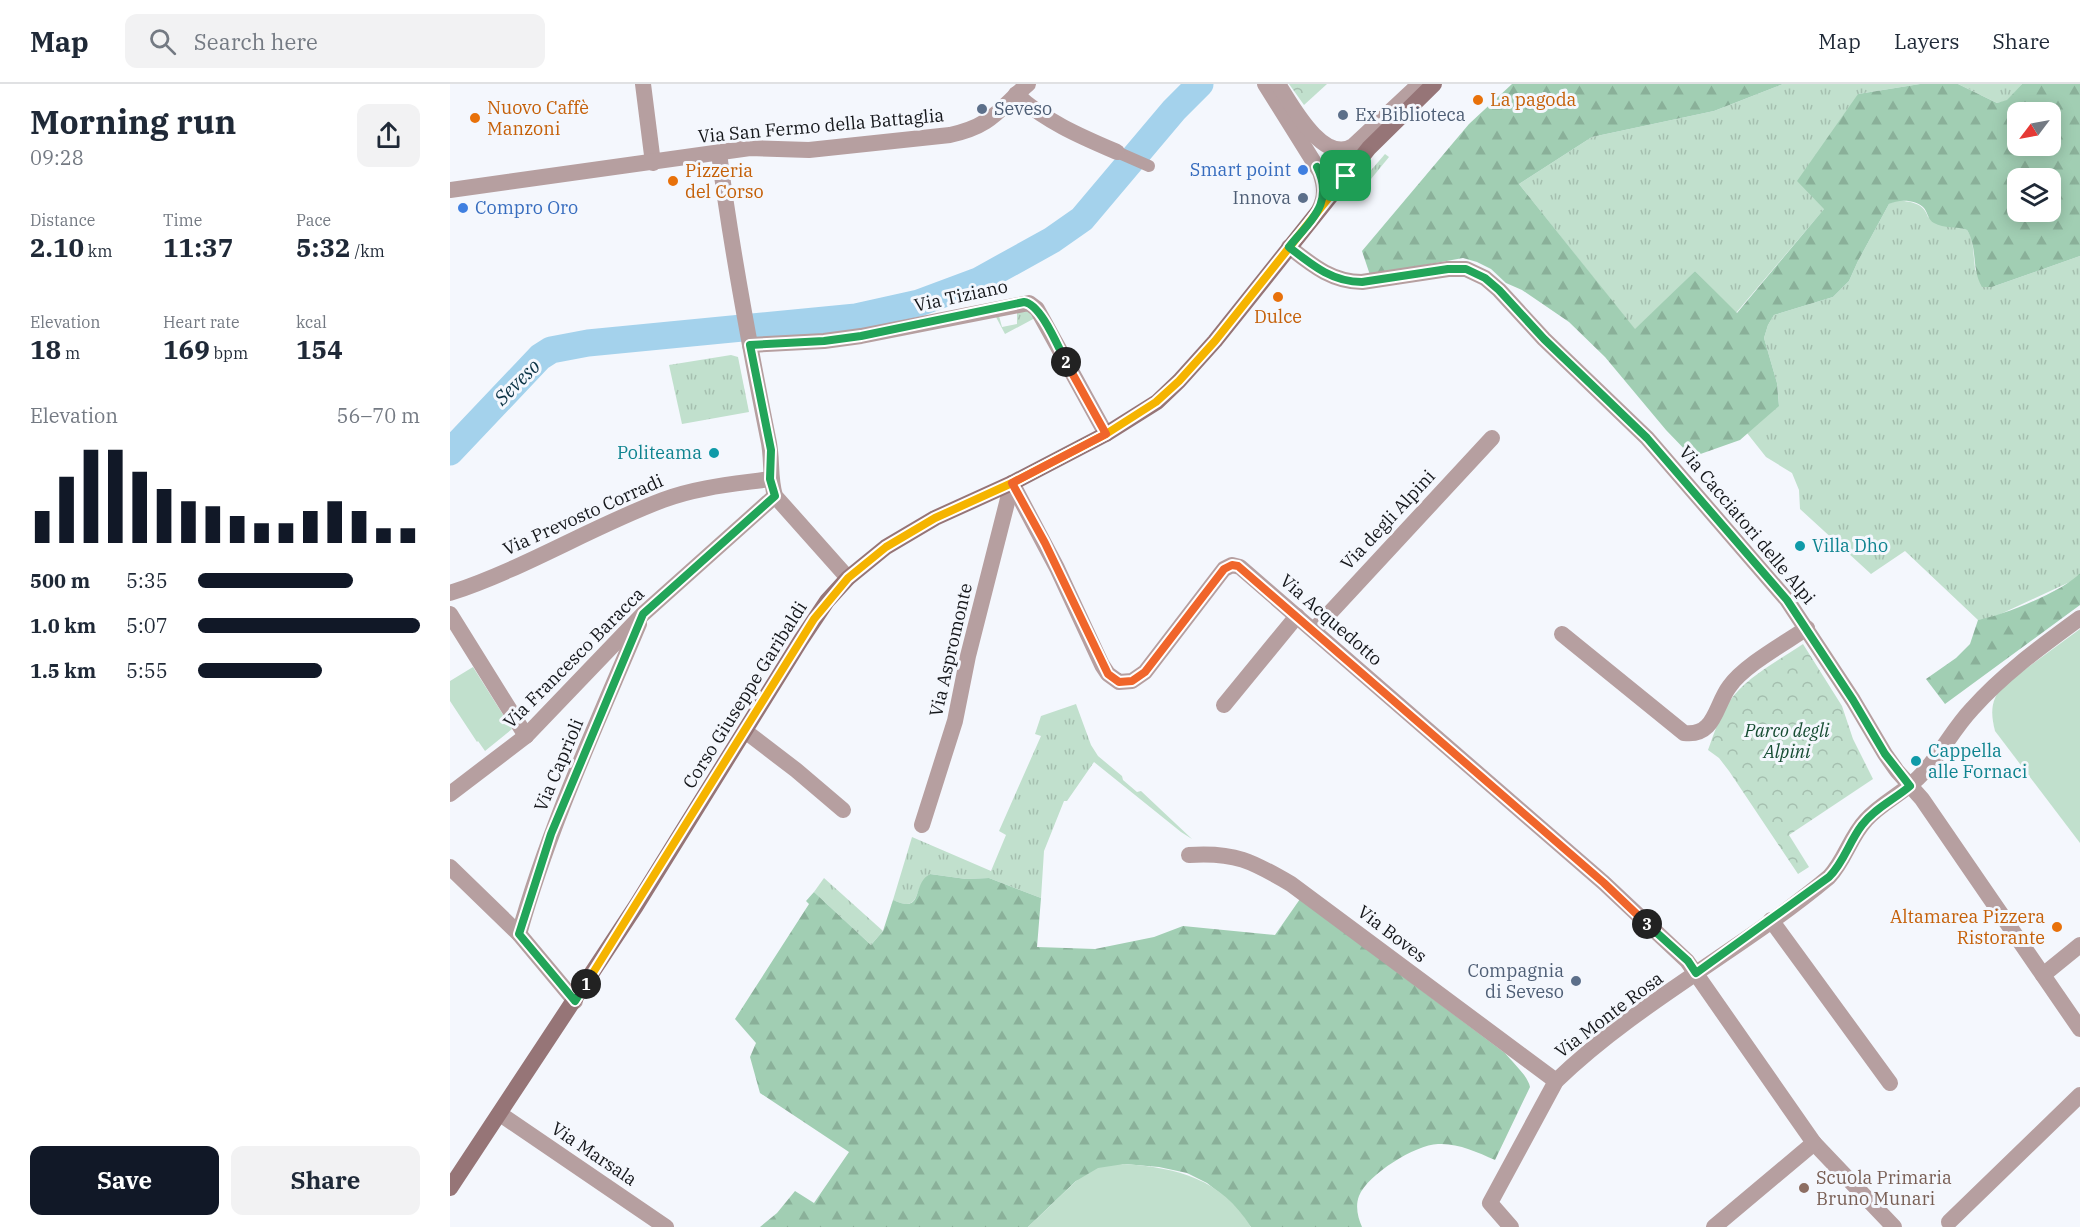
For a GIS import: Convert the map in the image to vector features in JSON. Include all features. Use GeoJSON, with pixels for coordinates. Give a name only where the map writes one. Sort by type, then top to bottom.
{"type":"FeatureCollection","features":[{"type":"Feature","properties":{"kind":"main road","name":"Corso Giuseppe Garibaldi"},"geometry":{"type":"LineString","coordinates":[[450,1188],[575,1001],[814,619],[848,578],[886,547],[935,518],[1012,483],[1106,434],[1149,407],[1179,381],[1215,341],[1380,136],[1434,84]]}},
{"type":"Feature","properties":{"kind":"street"},"geometry":{"type":"LineString","coordinates":[[643,84],[653,163]]}},
{"type":"Feature","properties":{"kind":"street"},"geometry":{"type":"LineString","coordinates":[[1265,84],[1321,174],[1329,180],[1338,181],[1346,176],[1348,161],[1303,123],[1278,84]]}},
{"type":"Feature","properties":{"kind":"street"},"geometry":{"type":"LineString","coordinates":[[1333,150],[1342,151],[1353,146],[1414,89],[1424,84]]}},
{"type":"Feature","properties":{"kind":"street"},"geometry":{"type":"LineString","coordinates":[[1022,89],[1033,108],[1062,126],[1149,166]]}},
{"type":"Feature","properties":{"kind":"street","name":"Via San Fermo della Battaglia"},"geometry":{"type":"LineString","coordinates":[[450,190],[750,148],[809,150],[950,135],[968,131],[989,121],[1022,89]]}},
{"type":"Feature","properties":{"kind":"street"},"geometry":{"type":"LineString","coordinates":[[719,153],[744,314],[771,450],[770,479],[775,496],[848,578]]}},
{"type":"Feature","properties":{"kind":"street"},"geometry":{"type":"LineString","coordinates":[[1317,167],[1325,190],[1323,202],[1317,212]]}},
{"type":"Feature","properties":{"kind":"street","name":"Via Cacciatori delle Alpi"},"geometry":{"type":"LineString","coordinates":[[1289,247],[1323,272],[1349,282],[1448,269],[1466,269],[1485,278],[1499,290],[1544,339],[1647,438],[1787,600],[1807,628],[1885,754],[1953,843],[2080,1029]]}},
{"type":"Feature","properties":{"kind":"street","name":"Via Tiziano"},"geometry":{"type":"LineString","coordinates":[[749,341],[824,341],[861,336],[1029,303],[1037,309],[1106,434]]}},
{"type":"Feature","properties":{"kind":"street","name":"Via degli Alpini"},"geometry":{"type":"LineString","coordinates":[[1314,630],[1492,438]]}},
{"type":"Feature","properties":{"kind":"street","name":"Via Prevosto Corradi"},"geometry":{"type":"LineString","coordinates":[[450,593],[529,561],[665,499],[709,488],[770,479]]}},
{"type":"Feature","properties":{"kind":"street","name":"Via Acquedotto"},"geometry":{"type":"LineString","coordinates":[[1012,483],[1053,559],[1102,665],[1114,680],[1132,681],[1145,672],[1227,566],[1240,567],[1604,883],[1688,961],[1814,1143],[1894,1227]]}},
{"type":"Feature","properties":{"kind":"street","name":"Via Aspromonte"},"geometry":{"type":"LineString","coordinates":[[922,825],[955,721],[968,656],[1012,483]]}},
{"type":"Feature","properties":{"kind":"street","name":"Via Francesco Baracca"},"geometry":{"type":"LineString","coordinates":[[450,794],[526,736],[643,614],[775,496]]}},
{"type":"Feature","properties":{"kind":"street"},"geometry":{"type":"LineString","coordinates":[[450,614],[526,736]]}},
{"type":"Feature","properties":{"kind":"street","name":"Via Caprioli"},"geometry":{"type":"LineString","coordinates":[[519,934],[551,834],[643,614]]}},
{"type":"Feature","properties":{"kind":"street"},"geometry":{"type":"LineString","coordinates":[[1224,705],[1297,616]]}},
{"type":"Feature","properties":{"kind":"street","name":"Via Monte Rosa"},"geometry":{"type":"LineString","coordinates":[[1511,1227],[1490,1203],[1556,1081],[1592,1050],[1829,877],[1839,866],[1854,835],[1867,818],[1910,786],[1933,762],[1957,725],[1994,686],[2032,653],[2080,618]]}},
{"type":"Feature","properties":{"kind":"street"},"geometry":{"type":"LineString","coordinates":[[1562,634],[1684,733],[1694,734],[1710,724],[1728,688],[1734,681],[1807,628]]}},
{"type":"Feature","properties":{"kind":"street"},"geometry":{"type":"LineString","coordinates":[[745,731],[843,810]]}},
{"type":"Feature","properties":{"kind":"street","name":"Via Boves"},"geometry":{"type":"LineString","coordinates":[[1189,855],[1211,853],[1236,856],[1291,884],[1556,1081]]}},
{"type":"Feature","properties":{"kind":"street"},"geometry":{"type":"LineString","coordinates":[[450,867],[519,934],[575,1001]]}},
{"type":"Feature","properties":{"kind":"street"},"geometry":{"type":"LineString","coordinates":[[1771,920],[1890,1083]]}},
{"type":"Feature","properties":{"kind":"street"},"geometry":{"type":"LineString","coordinates":[[2043,975],[2080,945]]}},
{"type":"Feature","properties":{"kind":"street"},"geometry":{"type":"LineString","coordinates":[[1948,1222],[2080,1095]]}},
{"type":"Feature","properties":{"kind":"street","name":"Via Marsala"},"geometry":{"type":"LineString","coordinates":[[500,1114],[666,1227]]}},
{"type":"Feature","properties":{"kind":"street"},"geometry":{"type":"LineString","coordinates":[[1714,1227],[1814,1143]]}},
{"type":"Feature","properties":{"kind":"green space"},"geometry":{"type":"Polygon","coordinates":[[[1289,84],[1327,84],[1304,105],[1289,84]]]}},
{"type":"Feature","properties":{"kind":"green space"},"geometry":{"type":"Polygon","coordinates":[[[1512,84],[1783,84],[1714,111],[1592,137],[1519,184],[1635,329],[1695,271],[1737,313],[1824,209],[1797,181],[1858,94],[1920,84],[1958,84],[1997,103],[2007,100],[2022,84],[2080,84],[2080,256],[1992,287],[1982,287],[1967,230],[1934,223],[1921,205],[1912,201],[1889,204],[1849,281],[1833,297],[1774,315],[1768,325],[1764,338],[1777,383],[1779,406],[1740,440],[1692,457],[1666,430],[1605,357],[1569,322],[1522,290],[1506,283],[1491,269],[1463,258],[1370,275],[1362,251],[1469,124],[1512,84]]]}},
{"type":"Feature","properties":{"kind":"green space"},"geometry":{"type":"Polygon","coordinates":[[[1783,84],[1920,84],[1858,94],[1825,208],[1736,313],[1695,271],[1635,330],[1519,184],[1592,137],[1714,111],[1783,84]]]}},
{"type":"Feature","properties":{"kind":"green space"},"geometry":{"type":"Polygon","coordinates":[[[1958,84],[2022,84],[2007,101],[1997,103],[1958,84]]]}},
{"type":"Feature","properties":{"kind":"green space"},"geometry":{"type":"Polygon","coordinates":[[[1385,154],[1389,157],[1353,201],[1348,197],[1385,154]]]}},
{"type":"Feature","properties":{"kind":"green space"},"geometry":{"type":"Polygon","coordinates":[[[1896,200],[1920,206],[1928,217],[1946,226],[1967,230],[1972,238],[1975,269],[1983,287],[1992,287],[2080,256],[2080,573],[2074,580],[1992,618],[1978,620],[1905,551],[1871,574],[1800,509],[1799,490],[1792,473],[1766,457],[1747,433],[1779,405],[1777,383],[1764,338],[1774,315],[1833,297],[1849,281],[1889,204],[1896,200]]]}},
{"type":"Feature","properties":{"kind":"green space"},"geometry":{"type":"Polygon","coordinates":[[[1028,310],[1035,318],[1005,334],[996,317],[999,316],[1002,327],[1017,324],[1017,312],[1028,310]]]}},
{"type":"Feature","properties":{"kind":"green space"},"geometry":{"type":"Polygon","coordinates":[[[731,355],[738,357],[749,412],[682,424],[669,365],[731,355]]]}},
{"type":"Feature","properties":{"kind":"green space"},"geometry":{"type":"Polygon","coordinates":[[[2080,573],[2080,605],[1945,704],[1926,679],[1956,658],[1970,644],[1978,620],[2002,614],[2032,602],[2061,587],[2080,573]]]}},
{"type":"Feature","properties":{"kind":"green space"},"geometry":{"type":"Polygon","coordinates":[[[2080,629],[2080,843],[1995,731],[1992,711],[1994,700],[2005,684],[2080,629]]]}},
{"type":"Feature","properties":{"kind":"green space","name":"Parco degli Alpini"},"geometry":{"type":"Polygon","coordinates":[[[1803,644],[1842,706],[1853,739],[1873,779],[1789,835],[1809,867],[1798,874],[1729,771],[1719,758],[1708,750],[1722,714],[1736,693],[1763,670],[1803,644]]]}},
{"type":"Feature","properties":{"kind":"green space"},"geometry":{"type":"Polygon","coordinates":[[[473,667],[512,729],[485,751],[450,701],[450,681],[473,667]]]}},
{"type":"Feature","properties":{"kind":"green space"},"geometry":{"type":"Polygon","coordinates":[[[1076,704],[1091,745],[1098,756],[1137,792],[1141,791],[1192,839],[1094,762],[1067,801],[1064,801],[1044,851],[1041,898],[989,878],[966,879],[930,874],[924,879],[916,897],[909,904],[893,900],[912,837],[991,871],[1006,835],[999,831],[1041,736],[1035,734],[1041,716],[1076,704]]]}},
{"type":"Feature","properties":{"kind":"green space"},"geometry":{"type":"Polygon","coordinates":[[[930,874],[966,879],[989,878],[1041,898],[1037,947],[1095,949],[1154,937],[1183,926],[1275,935],[1300,899],[1505,1053],[1523,1074],[1530,1087],[1495,1160],[1467,1149],[1445,1144],[1417,1149],[1405,1155],[1382,1170],[1364,1187],[1357,1204],[1362,1227],[1251,1227],[1227,1199],[1207,1183],[1187,1173],[1159,1167],[1124,1164],[1076,1181],[1028,1227],[760,1227],[777,1213],[795,1191],[814,1203],[849,1152],[760,1093],[750,1057],[756,1043],[735,1019],[809,904],[806,901],[814,892],[871,945],[883,931],[893,900],[910,904],[914,901],[924,879],[930,874]]]}},
{"type":"Feature","properties":{"kind":"green space"},"geometry":{"type":"Polygon","coordinates":[[[824,878],[883,931],[871,945],[814,892],[824,878]]]}},
{"type":"Feature","properties":{"kind":"green space"},"geometry":{"type":"Polygon","coordinates":[[[1124,1164],[1162,1169],[1196,1179],[1226,1197],[1251,1227],[1028,1227],[1076,1181],[1098,1168],[1124,1164]]]}},
{"type":"Feature","properties":{"kind":"waterway","name":"Seveso"},"geometry":{"type":"LineString","coordinates":[[450,452],[540,357],[551,350],[588,343],[856,317],[919,303],[978,281],[1052,240],[1082,219],[1174,110],[1200,84]]}},
{"type":"Feature","properties":{"kind":"place","name":"La pagoda"},"geometry":{"type":"Point","coordinates":[1478,100]}},
{"type":"Feature","properties":{"kind":"place","name":"Seveso"},"geometry":{"type":"Point","coordinates":[982,109]}},
{"type":"Feature","properties":{"kind":"place","name":"Ex Biblioteca"},"geometry":{"type":"Point","coordinates":[1343,115]}},
{"type":"Feature","properties":{"kind":"place","name":"Nuovo Caffè Manzoni"},"geometry":{"type":"Point","coordinates":[475,118]}},
{"type":"Feature","properties":{"kind":"place","name":"Smart point"},"geometry":{"type":"Point","coordinates":[1303,170]}},
{"type":"Feature","properties":{"kind":"place","name":"Pizzeria del Corso"},"geometry":{"type":"Point","coordinates":[673,181]}},
{"type":"Feature","properties":{"kind":"place","name":"Innova"},"geometry":{"type":"Point","coordinates":[1303,198]}},
{"type":"Feature","properties":{"kind":"place","name":"Compro Oro"},"geometry":{"type":"Point","coordinates":[463,208]}},
{"type":"Feature","properties":{"kind":"place","name":"Dulce"},"geometry":{"type":"Point","coordinates":[1278,297]}},
{"type":"Feature","properties":{"kind":"place","name":"Politeama"},"geometry":{"type":"Point","coordinates":[714,453]}},
{"type":"Feature","properties":{"kind":"place","name":"Villa Dho"},"geometry":{"type":"Point","coordinates":[1800,546]}},
{"type":"Feature","properties":{"kind":"place","name":"Cappella alle Fornaci"},"geometry":{"type":"Point","coordinates":[1916,761]}},
{"type":"Feature","properties":{"kind":"place","name":"Altamarea Pizzera Ristorante"},"geometry":{"type":"Point","coordinates":[2057,927]}},
{"type":"Feature","properties":{"kind":"place","name":"Compagnia di Seveso"},"geometry":{"type":"Point","coordinates":[1576,981]}},
{"type":"Feature","properties":{"kind":"place","name":"Scuola Primaria Bruno Munari"},"geometry":{"type":"Point","coordinates":[1804,1188]}},
{"type":"Feature","properties":{"kind":"route"},"geometry":{"type":"LineString","coordinates":[[1346,176],[1324,202],[1317,212],[1289,247],[1273,269],[1198,362],[1156,402],[1106,434],[1012,483],[935,518],[886,547],[848,578],[814,619],[575,1001],[519,934],[551,834],[643,614],[775,496],[770,479],[771,450],[750,345],[824,341],[861,336],[1024,302],[1037,309],[1106,434],[1037,470],[1012,483],[1045,543],[1102,665],[1114,680],[1125,683],[1140,677],[1224,569],[1227,566],[1236,565],[1314,630],[1604,883],[1688,961],[1696,973],[1829,877],[1839,866],[1854,835],[1867,818],[1910,786],[1885,754],[1799,616],[1710,509],[1647,438],[1544,339],[1485,278],[1466,269],[1448,269],[1349,282],[1323,272],[1289,247],[1323,202],[1324,184],[1317,167],[1321,174],[1329,180],[1338,181],[1346,176]]}}]}
